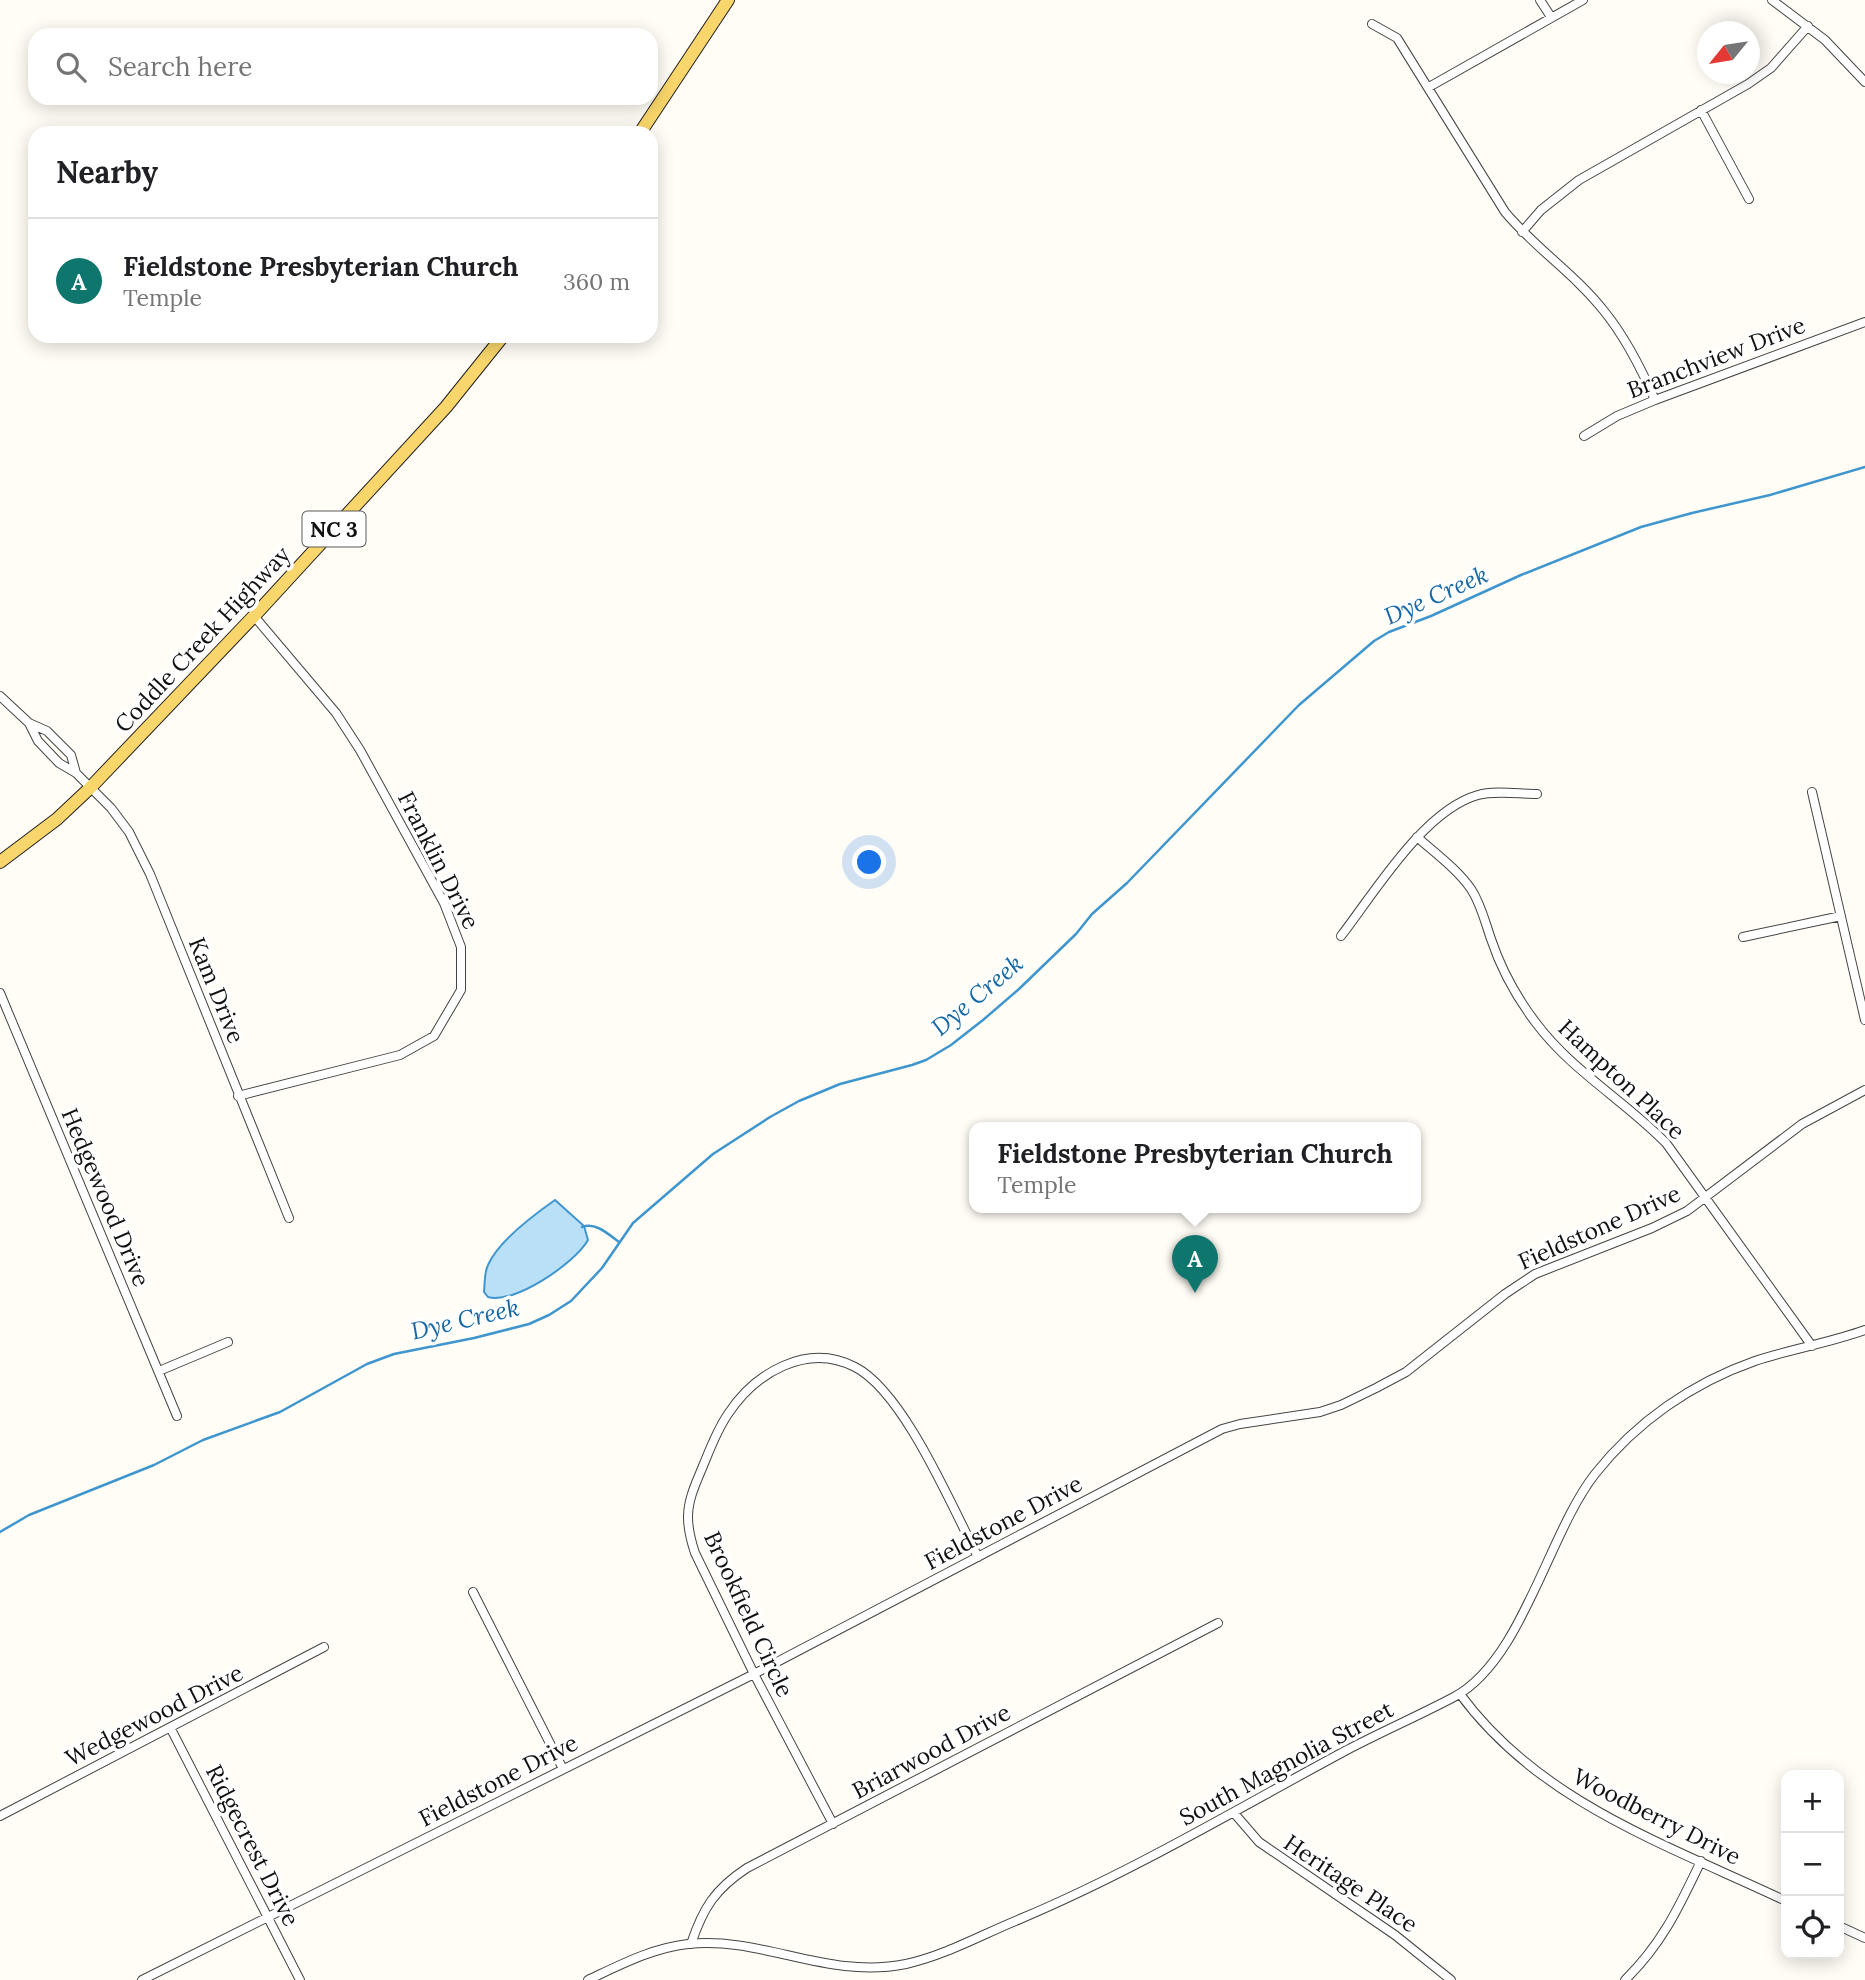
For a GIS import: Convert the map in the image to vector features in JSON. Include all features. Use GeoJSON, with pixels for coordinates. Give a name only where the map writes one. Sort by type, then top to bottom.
{"type":"FeatureCollection","features":[{"type":"Feature","properties":{"kind":"main road"},"geometry":{"type":"LineString","coordinates":[[645,126],[728,0]]}},
{"type":"Feature","properties":{"kind":"main road","name":"Coddle Creek Highway"},"geometry":{"type":"LineString","coordinates":[[0,862],[57,819],[90,788],[254,616],[446,407],[497,343]]}},
{"type":"Feature","properties":{"kind":"street"},"geometry":{"type":"LineString","coordinates":[[1541,0],[1551,17]]}},
{"type":"Feature","properties":{"kind":"street"},"geometry":{"type":"LineString","coordinates":[[1429,87],[1583,0]]}},
{"type":"Feature","properties":{"kind":"street"},"geometry":{"type":"LineString","coordinates":[[1772,0],[1808,26],[1844,58],[1865,82]]}},
{"type":"Feature","properties":{"kind":"street"},"geometry":{"type":"LineString","coordinates":[[1372,24],[1397,38],[1505,212],[1522,232],[1578,282],[1603,309],[1639,364],[1655,400]]}},
{"type":"Feature","properties":{"kind":"street"},"geometry":{"type":"LineString","coordinates":[[1522,232],[1541,210],[1579,180],[1771,68],[1808,26]]}},
{"type":"Feature","properties":{"kind":"street"},"geometry":{"type":"LineString","coordinates":[[1701,110],[1749,199]]}},
{"type":"Feature","properties":{"kind":"street","name":"Branchview Drive"},"geometry":{"type":"LineString","coordinates":[[1584,436],[1618,416],[1655,400],[1865,322]]}},
{"type":"Feature","properties":{"kind":"street","name":"Franklin Drive"},"geometry":{"type":"LineString","coordinates":[[238,1096],[400,1055],[434,1036],[461,990],[461,947],[443,904],[360,750],[336,712],[254,616]]}},
{"type":"Feature","properties":{"kind":"street"},"geometry":{"type":"LineString","coordinates":[[0,696],[29,723],[47,731],[71,755],[76,773]]}},
{"type":"Feature","properties":{"kind":"street"},"geometry":{"type":"LineString","coordinates":[[29,723],[38,741],[59,763],[76,773]]}},
{"type":"Feature","properties":{"kind":"street","name":"Kam Drive"},"geometry":{"type":"LineString","coordinates":[[76,773],[111,808],[129,832],[145,863],[289,1218]]}},
{"type":"Feature","properties":{"kind":"street"},"geometry":{"type":"LineString","coordinates":[[1812,792],[1865,1020]]}},
{"type":"Feature","properties":{"kind":"street"},"geometry":{"type":"LineString","coordinates":[[1341,936],[1434,818],[1456,803],[1480,794],[1537,794]]}},
{"type":"Feature","properties":{"kind":"street","name":"Hampton Place"},"geometry":{"type":"LineString","coordinates":[[1417,837],[1457,872],[1472,890],[1503,970],[1537,1025],[1569,1061],[1644,1121],[1666,1143],[1812,1346]]}},
{"type":"Feature","properties":{"kind":"street"},"geometry":{"type":"LineString","coordinates":[[1743,937],[1841,916]]}},
{"type":"Feature","properties":{"kind":"street","name":"Hedgewood Drive"},"geometry":{"type":"LineString","coordinates":[[0,993],[177,1416]]}},
{"type":"Feature","properties":{"kind":"street","name":"Fieldstone Drive"},"geometry":{"type":"LineString","coordinates":[[142,1980],[754,1674],[1222,1429],[1320,1412],[1376,1388],[1406,1372],[1535,1273],[1661,1224],[1687,1211],[1802,1124],[1865,1090]]}},
{"type":"Feature","properties":{"kind":"street","name":"South Magnolia Street"},"geometry":{"type":"LineString","coordinates":[[588,1980],[657,1950],[691,1944],[729,1945],[810,1962],[866,1970],[908,1964],[1069,1899],[1234,1813],[1347,1750],[1460,1694],[1486,1671],[1502,1650],[1570,1516],[1592,1478],[1619,1446],[1658,1412],[1715,1378],[1755,1361],[1865,1330]]}},
{"type":"Feature","properties":{"kind":"street"},"geometry":{"type":"LineString","coordinates":[[159,1371],[228,1342]]}},
{"type":"Feature","properties":{"kind":"street","name":"Brookfield Circle"},"geometry":{"type":"LineString","coordinates":[[833,1824],[754,1674],[689,1536],[688,1515],[692,1494],[712,1443],[728,1414],[749,1389],[775,1369],[804,1358],[831,1359],[856,1367],[877,1383],[909,1424],[978,1557]]}},
{"type":"Feature","properties":{"kind":"street"},"geometry":{"type":"LineString","coordinates":[[473,1592],[563,1769]]}},
{"type":"Feature","properties":{"kind":"street","name":"Briarwood Drive"},"geometry":{"type":"LineString","coordinates":[[691,1944],[709,1901],[726,1882],[747,1868],[1218,1623]]}},
{"type":"Feature","properties":{"kind":"street","name":"Wedgewood Drive"},"geometry":{"type":"LineString","coordinates":[[0,1816],[324,1647]]}},
{"type":"Feature","properties":{"kind":"street","name":"Woodberry Drive"},"geometry":{"type":"LineString","coordinates":[[1460,1694],[1481,1723],[1514,1755],[1550,1783],[1599,1813],[1781,1899]]}},
{"type":"Feature","properties":{"kind":"street","name":"Ridgecrest Drive"},"geometry":{"type":"LineString","coordinates":[[171,1728],[300,1980]]}},
{"type":"Feature","properties":{"kind":"street","name":"Heritage Place"},"geometry":{"type":"LineString","coordinates":[[1234,1813],[1259,1842],[1395,1935],[1451,1980]]}},
{"type":"Feature","properties":{"kind":"street"},"geometry":{"type":"LineString","coordinates":[[1625,1980],[1655,1948],[1673,1920],[1701,1861]]}},
{"type":"Feature","properties":{"kind":"street"},"geometry":{"type":"LineString","coordinates":[[1844,1928],[1865,1938]]}},
{"type":"Feature","properties":{"kind":"water"},"geometry":{"type":"Polygon","coordinates":[[[555,1200],[584,1226],[588,1240],[571,1260],[528,1289],[499,1298],[488,1297],[484,1292],[485,1275],[493,1256],[518,1229],[555,1200]]]}},
{"type":"Feature","properties":{"kind":"waterway","name":"Dye Creek"},"geometry":{"type":"LineString","coordinates":[[0,1532],[29,1515],[154,1465],[203,1440],[280,1412],[367,1364],[394,1354],[529,1324],[571,1301],[602,1268],[633,1223],[713,1154],[799,1101],[840,1084],[926,1060],[983,1020],[1076,934],[1092,914],[1127,883],[1299,705],[1374,641],[1389,632],[1641,527],[1770,495],[1865,467]]}},
{"type":"Feature","properties":{"kind":"waterway"},"geometry":{"type":"LineString","coordinates":[[582,1227],[597,1227],[619,1242]]}},
{"type":"Feature","properties":{"kind":"place","name":"Fieldstone Presbyterian Church"},"geometry":{"type":"Point","coordinates":[1195,1293]}}]}
